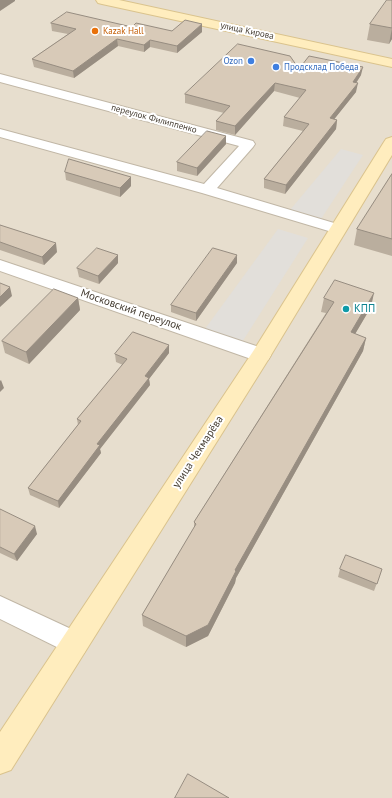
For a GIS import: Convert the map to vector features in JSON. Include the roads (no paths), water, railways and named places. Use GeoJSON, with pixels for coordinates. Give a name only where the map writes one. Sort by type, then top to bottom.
{"type":"FeatureCollection","features":[{"type":"Feature","properties":{"kind":"street","name":"улица Кирова"},"geometry":{"type":"LineString","coordinates":[[102,0],[392,63]]}},
{"type":"Feature","properties":{"kind":"street","name":"переулок Филиппенко"},"geometry":{"type":"LineString","coordinates":[[0,78],[248,144],[207,190]]}},
{"type":"Feature","properties":{"kind":"street"},"geometry":{"type":"LineString","coordinates":[[0,133],[207,190],[338,229]]}},
{"type":"Feature","properties":{"kind":"street","name":"улица Чекмарёва"},"geometry":{"type":"LineString","coordinates":[[0,759],[261,355],[392,142]]}},
{"type":"Feature","properties":{"kind":"street","name":"Московский переулок"},"geometry":{"type":"LineString","coordinates":[[0,265],[261,355]]}},
{"type":"Feature","properties":{"kind":"street"},"geometry":{"type":"LineString","coordinates":[[0,607],[75,644]]}},
{"type":"Feature","properties":{"kind":"place","name":"Kazak Hall"},"geometry":{"type":"Point","coordinates":[95,31]}},
{"type":"Feature","properties":{"kind":"place","name":"Ozon"},"geometry":{"type":"Point","coordinates":[251,61]}},
{"type":"Feature","properties":{"kind":"place","name":"Продсклад Победа"},"geometry":{"type":"Point","coordinates":[276,67]}},
{"type":"Feature","properties":{"kind":"place","name":"КПП"},"geometry":{"type":"Point","coordinates":[346,309]}}]}
